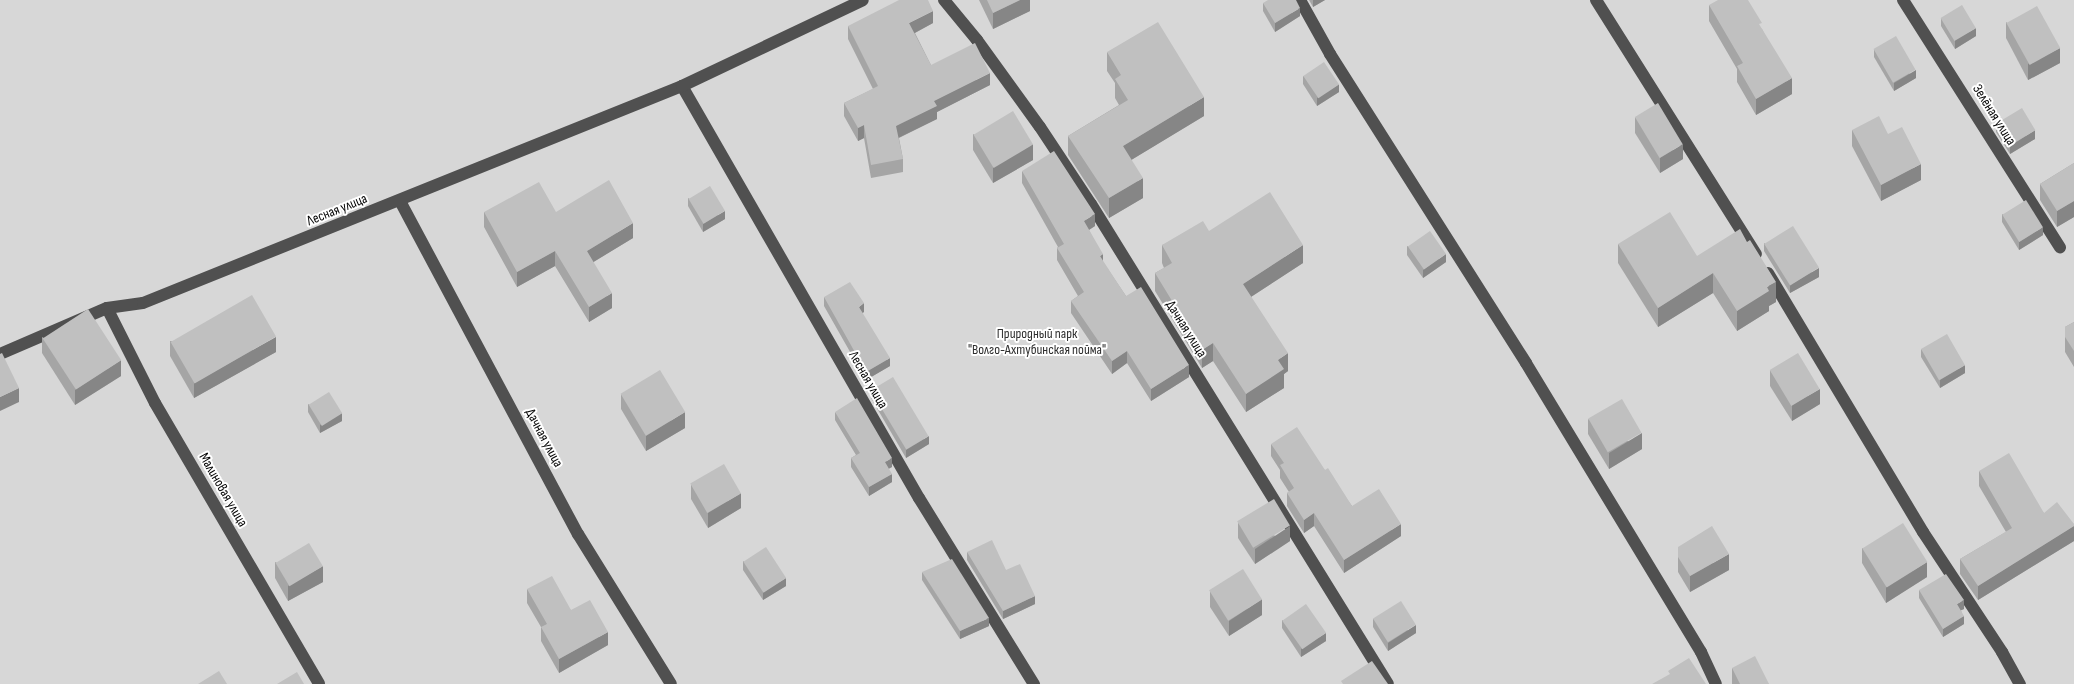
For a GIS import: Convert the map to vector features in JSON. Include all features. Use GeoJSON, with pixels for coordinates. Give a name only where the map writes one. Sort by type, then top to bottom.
{"type":"FeatureCollection","features":[{"type":"Feature","properties":{"kind":"street","name":"Лесная улица"},"geometry":{"type":"LineString","coordinates":[[0,354],[107,308],[143,303],[682,86],[850,3],[863,0]]}},
{"type":"Feature","properties":{"kind":"street","name":"Дачная улица"},"geometry":{"type":"LineString","coordinates":[[944,0],[977,40],[1035,120],[1091,204],[1388,684]]}},
{"type":"Feature","properties":{"kind":"street"},"geometry":{"type":"LineString","coordinates":[[1300,0],[1335,62],[1526,363],[1701,652],[1716,684]]}},
{"type":"Feature","properties":{"kind":"street"},"geometry":{"type":"LineString","coordinates":[[1596,0],[1797,319],[1923,532],[2002,652],[2020,684]]}},
{"type":"Feature","properties":{"kind":"street","name":"Зелёная улица"},"geometry":{"type":"LineString","coordinates":[[1903,0],[2060,246]]}},
{"type":"Feature","properties":{"kind":"street","name":"Лесная улица"},"geometry":{"type":"LineString","coordinates":[[682,86],[919,498],[1034,684]]}},
{"type":"Feature","properties":{"kind":"street","name":"Дачная улица"},"geometry":{"type":"LineString","coordinates":[[400,201],[578,534],[671,684]]}},
{"type":"Feature","properties":{"kind":"street","name":"Малиновая улица"},"geometry":{"type":"LineString","coordinates":[[107,308],[155,403],[319,684]]}},
{"type":"Feature","properties":{"kind":"green space","name":"Природный парк \"Волго-Ахтубинская пойма\""},"geometry":{"type":"Polygon","coordinates":[[[0,0],[2074,0],[2074,684],[0,684],[0,0]]]}},
{"type":"Feature","properties":{"kind":"building"},"geometry":{"type":"Polygon","coordinates":[[[899,0],[928,0],[933,11],[909,23],[931,65],[975,43],[990,73],[934,101],[937,106],[896,126],[903,159],[871,165],[864,125],[858,128],[844,103],[878,86],[848,26],[899,0]]]}},
{"type":"Feature","properties":{"kind":"building"},"geometry":{"type":"Polygon","coordinates":[[[987,0],[1020,0],[993,13],[987,0]]]}},
{"type":"Feature","properties":{"kind":"building"},"geometry":{"type":"Polygon","coordinates":[[[1268,0],[1296,0],[1300,8],[1275,23],[1263,3],[1268,0]]]}},
{"type":"Feature","properties":{"kind":"building"},"geometry":{"type":"Polygon","coordinates":[[[1718,0],[1748,0],[1762,23],[1759,24],[1792,78],[1756,99],[1737,66],[1743,63],[1709,5],[1718,0]]]}},
{"type":"Feature","properties":{"kind":"building"},"geometry":{"type":"Polygon","coordinates":[[[1962,5],[1976,28],[1954,41],[1941,18],[1962,5]]]}},
{"type":"Feature","properties":{"kind":"building"},"geometry":{"type":"Polygon","coordinates":[[[2037,6],[2060,48],[2030,65],[2006,23],[2037,6]]]}},
{"type":"Feature","properties":{"kind":"building"},"geometry":{"type":"Polygon","coordinates":[[[1158,22],[1204,97],[1123,146],[1143,178],[1109,198],[1068,136],[1128,100],[1115,79],[1121,75],[1107,52],[1158,22]]]}},
{"type":"Feature","properties":{"kind":"building"},"geometry":{"type":"Polygon","coordinates":[[[1896,36],[1916,70],[1893,83],[1873,49],[1896,36]]]}},
{"type":"Feature","properties":{"kind":"building"},"geometry":{"type":"Polygon","coordinates":[[[1324,62],[1339,84],[1318,98],[1303,76],[1324,62]]]}},
{"type":"Feature","properties":{"kind":"building"},"geometry":{"type":"Polygon","coordinates":[[[1658,103],[1683,144],[1660,158],[1635,117],[1658,103]]]}},
{"type":"Feature","properties":{"kind":"building"},"geometry":{"type":"Polygon","coordinates":[[[2022,108],[2035,130],[2009,146],[1995,124],[2022,108]]]}},
{"type":"Feature","properties":{"kind":"building"},"geometry":{"type":"Polygon","coordinates":[[[1013,111],[1033,144],[994,168],[974,135],[1013,111]]]}},
{"type":"Feature","properties":{"kind":"building"},"geometry":{"type":"Polygon","coordinates":[[[1879,116],[1888,134],[1902,127],[1921,164],[1881,185],[1852,130],[1879,116]]]}},
{"type":"Feature","properties":{"kind":"building"},"geometry":{"type":"Polygon","coordinates":[[[1054,151],[1095,214],[1084,221],[1103,254],[1100,256],[1126,296],[1141,287],[1189,365],[1151,389],[1127,351],[1112,361],[1071,301],[1084,292],[1057,248],[1064,244],[1022,171],[1054,151]]]}},
{"type":"Feature","properties":{"kind":"building"},"geometry":{"type":"Polygon","coordinates":[[[2074,163],[2074,201],[2057,211],[2040,184],[2074,163]]]}},
{"type":"Feature","properties":{"kind":"building"},"geometry":{"type":"Polygon","coordinates":[[[609,180],[633,223],[587,251],[612,293],[589,307],[555,251],[517,272],[484,212],[539,182],[556,212],[609,180]]]}},
{"type":"Feature","properties":{"kind":"building"},"geometry":{"type":"Polygon","coordinates":[[[710,186],[725,211],[704,224],[689,199],[710,186]]]}},
{"type":"Feature","properties":{"kind":"building"},"geometry":{"type":"Polygon","coordinates":[[[1270,192],[1303,245],[1243,284],[1288,353],[1278,360],[1284,369],[1246,394],[1213,343],[1202,350],[1155,273],[1172,263],[1162,245],[1203,221],[1209,231],[1270,192]]]}},
{"type":"Feature","properties":{"kind":"building"},"geometry":{"type":"Polygon","coordinates":[[[2026,200],[2043,227],[2019,242],[2002,215],[2026,200]]]}},
{"type":"Feature","properties":{"kind":"building"},"geometry":{"type":"Polygon","coordinates":[[[1670,212],[1697,256],[1740,229],[1747,242],[1750,240],[1776,282],[1767,287],[1769,291],[1737,311],[1713,273],[1658,308],[1618,244],[1670,212]]]}},
{"type":"Feature","properties":{"kind":"building"},"geometry":{"type":"Polygon","coordinates":[[[1793,226],[1819,268],[1790,286],[1764,244],[1793,226]]]}},
{"type":"Feature","properties":{"kind":"building"},"geometry":{"type":"Polygon","coordinates":[[[1430,231],[1446,254],[1424,269],[1408,246],[1430,231]]]}},
{"type":"Feature","properties":{"kind":"building"},"geometry":{"type":"Polygon","coordinates":[[[850,282],[864,303],[859,307],[890,358],[866,372],[824,297],[850,282]]]}},
{"type":"Feature","properties":{"kind":"building"},"geometry":{"type":"Polygon","coordinates":[[[252,295],[276,337],[195,384],[171,342],[252,295]]]}},
{"type":"Feature","properties":{"kind":"building"},"geometry":{"type":"Polygon","coordinates":[[[88,309],[121,360],[76,390],[43,338],[88,309]]]}},
{"type":"Feature","properties":{"kind":"building"},"geometry":{"type":"Polygon","coordinates":[[[2074,322],[2074,351],[2065,337],[2065,327],[2074,322]]]}},
{"type":"Feature","properties":{"kind":"building"},"geometry":{"type":"Polygon","coordinates":[[[1947,334],[1965,365],[1939,380],[1921,349],[1947,334]]]}},
{"type":"Feature","properties":{"kind":"building"},"geometry":{"type":"Polygon","coordinates":[[[2,353],[19,388],[0,397],[0,354],[2,353]]]}},
{"type":"Feature","properties":{"kind":"building"},"geometry":{"type":"Polygon","coordinates":[[[1798,353],[1820,389],[1791,406],[1770,370],[1798,353]]]}},
{"type":"Feature","properties":{"kind":"building"},"geometry":{"type":"Polygon","coordinates":[[[660,370],[685,412],[646,436],[621,394],[660,370]]]}},
{"type":"Feature","properties":{"kind":"building"},"geometry":{"type":"Polygon","coordinates":[[[893,377],[929,436],[906,450],[871,390],[893,377]]]}},
{"type":"Feature","properties":{"kind":"building"},"geometry":{"type":"Polygon","coordinates":[[[329,392],[342,413],[322,426],[309,405],[329,392]]]}},
{"type":"Feature","properties":{"kind":"building"},"geometry":{"type":"Polygon","coordinates":[[[857,398],[892,458],[885,462],[892,474],[869,487],[851,458],[860,453],[835,412],[857,398]]]}},
{"type":"Feature","properties":{"kind":"building"},"geometry":{"type":"Polygon","coordinates":[[[1622,399],[1642,433],[1608,452],[1588,418],[1622,399]]]}},
{"type":"Feature","properties":{"kind":"building"},"geometry":{"type":"Polygon","coordinates":[[[1297,427],[1325,470],[1328,468],[1352,506],[1379,489],[1401,524],[1344,560],[1314,513],[1304,520],[1287,493],[1294,488],[1280,465],[1284,463],[1271,444],[1297,427]]]}},
{"type":"Feature","properties":{"kind":"building"},"geometry":{"type":"Polygon","coordinates":[[[2009,453],[2044,513],[2057,502],[2074,526],[1978,586],[1960,559],[2012,528],[1979,471],[2009,453]]]}},
{"type":"Feature","properties":{"kind":"building"},"geometry":{"type":"Polygon","coordinates":[[[724,464],[741,493],[707,513],[690,483],[724,464]]]}},
{"type":"Feature","properties":{"kind":"building"},"geometry":{"type":"Polygon","coordinates":[[[1274,499],[1290,526],[1253,548],[1237,521],[1274,499]]]}},
{"type":"Feature","properties":{"kind":"building"},"geometry":{"type":"Polygon","coordinates":[[[1903,523],[1927,562],[1887,587],[1862,548],[1903,523]]]}},
{"type":"Feature","properties":{"kind":"building"},"geometry":{"type":"Polygon","coordinates":[[[1712,526],[1729,554],[1690,576],[1678,557],[1678,547],[1712,526]]]}},
{"type":"Feature","properties":{"kind":"building"},"geometry":{"type":"Polygon","coordinates":[[[992,540],[1006,570],[1020,564],[1035,596],[1003,611],[967,552],[992,540]]]}},
{"type":"Feature","properties":{"kind":"building"},"geometry":{"type":"Polygon","coordinates":[[[309,543],[323,566],[289,586],[276,563],[309,543]]]}},
{"type":"Feature","properties":{"kind":"building"},"geometry":{"type":"Polygon","coordinates":[[[766,547],[786,578],[764,593],[743,562],[766,547]]]}},
{"type":"Feature","properties":{"kind":"building"},"geometry":{"type":"Polygon","coordinates":[[[952,559],[989,618],[960,631],[922,572],[952,559]]]}},
{"type":"Feature","properties":{"kind":"building"},"geometry":{"type":"Polygon","coordinates":[[[1243,569],[1262,600],[1228,621],[1209,590],[1243,569]]]}},
{"type":"Feature","properties":{"kind":"building"},"geometry":{"type":"Polygon","coordinates":[[[1946,574],[1964,600],[1957,604],[1964,616],[1943,629],[1919,590],[1946,574]]]}},
{"type":"Feature","properties":{"kind":"building"},"geometry":{"type":"Polygon","coordinates":[[[552,576],[571,610],[590,600],[608,632],[559,659],[541,627],[547,624],[527,589],[552,576]]]}},
{"type":"Feature","properties":{"kind":"building"},"geometry":{"type":"Polygon","coordinates":[[[1401,601],[1416,625],[1388,642],[1373,618],[1401,601]]]}},
{"type":"Feature","properties":{"kind":"building"},"geometry":{"type":"Polygon","coordinates":[[[1306,604],[1326,633],[1302,649],[1282,621],[1306,604]]]}},
{"type":"Feature","properties":{"kind":"building"},"geometry":{"type":"Polygon","coordinates":[[[1755,656],[1769,684],[1740,684],[1732,668],[1755,656]]]}},
{"type":"Feature","properties":{"kind":"building"},"geometry":{"type":"Polygon","coordinates":[[[1689,658],[1706,684],[1652,684],[1670,674],[1668,671],[1689,658]]]}},
{"type":"Feature","properties":{"kind":"building"},"geometry":{"type":"Polygon","coordinates":[[[1372,661],[1388,684],[1343,684],[1341,681],[1372,661]]]}},
{"type":"Feature","properties":{"kind":"building"},"geometry":{"type":"Polygon","coordinates":[[[219,671],[227,684],[198,684],[219,671]]]}},
{"type":"Feature","properties":{"kind":"building"},"geometry":{"type":"Polygon","coordinates":[[[297,672],[304,684],[277,684],[297,672]]]}}]}
